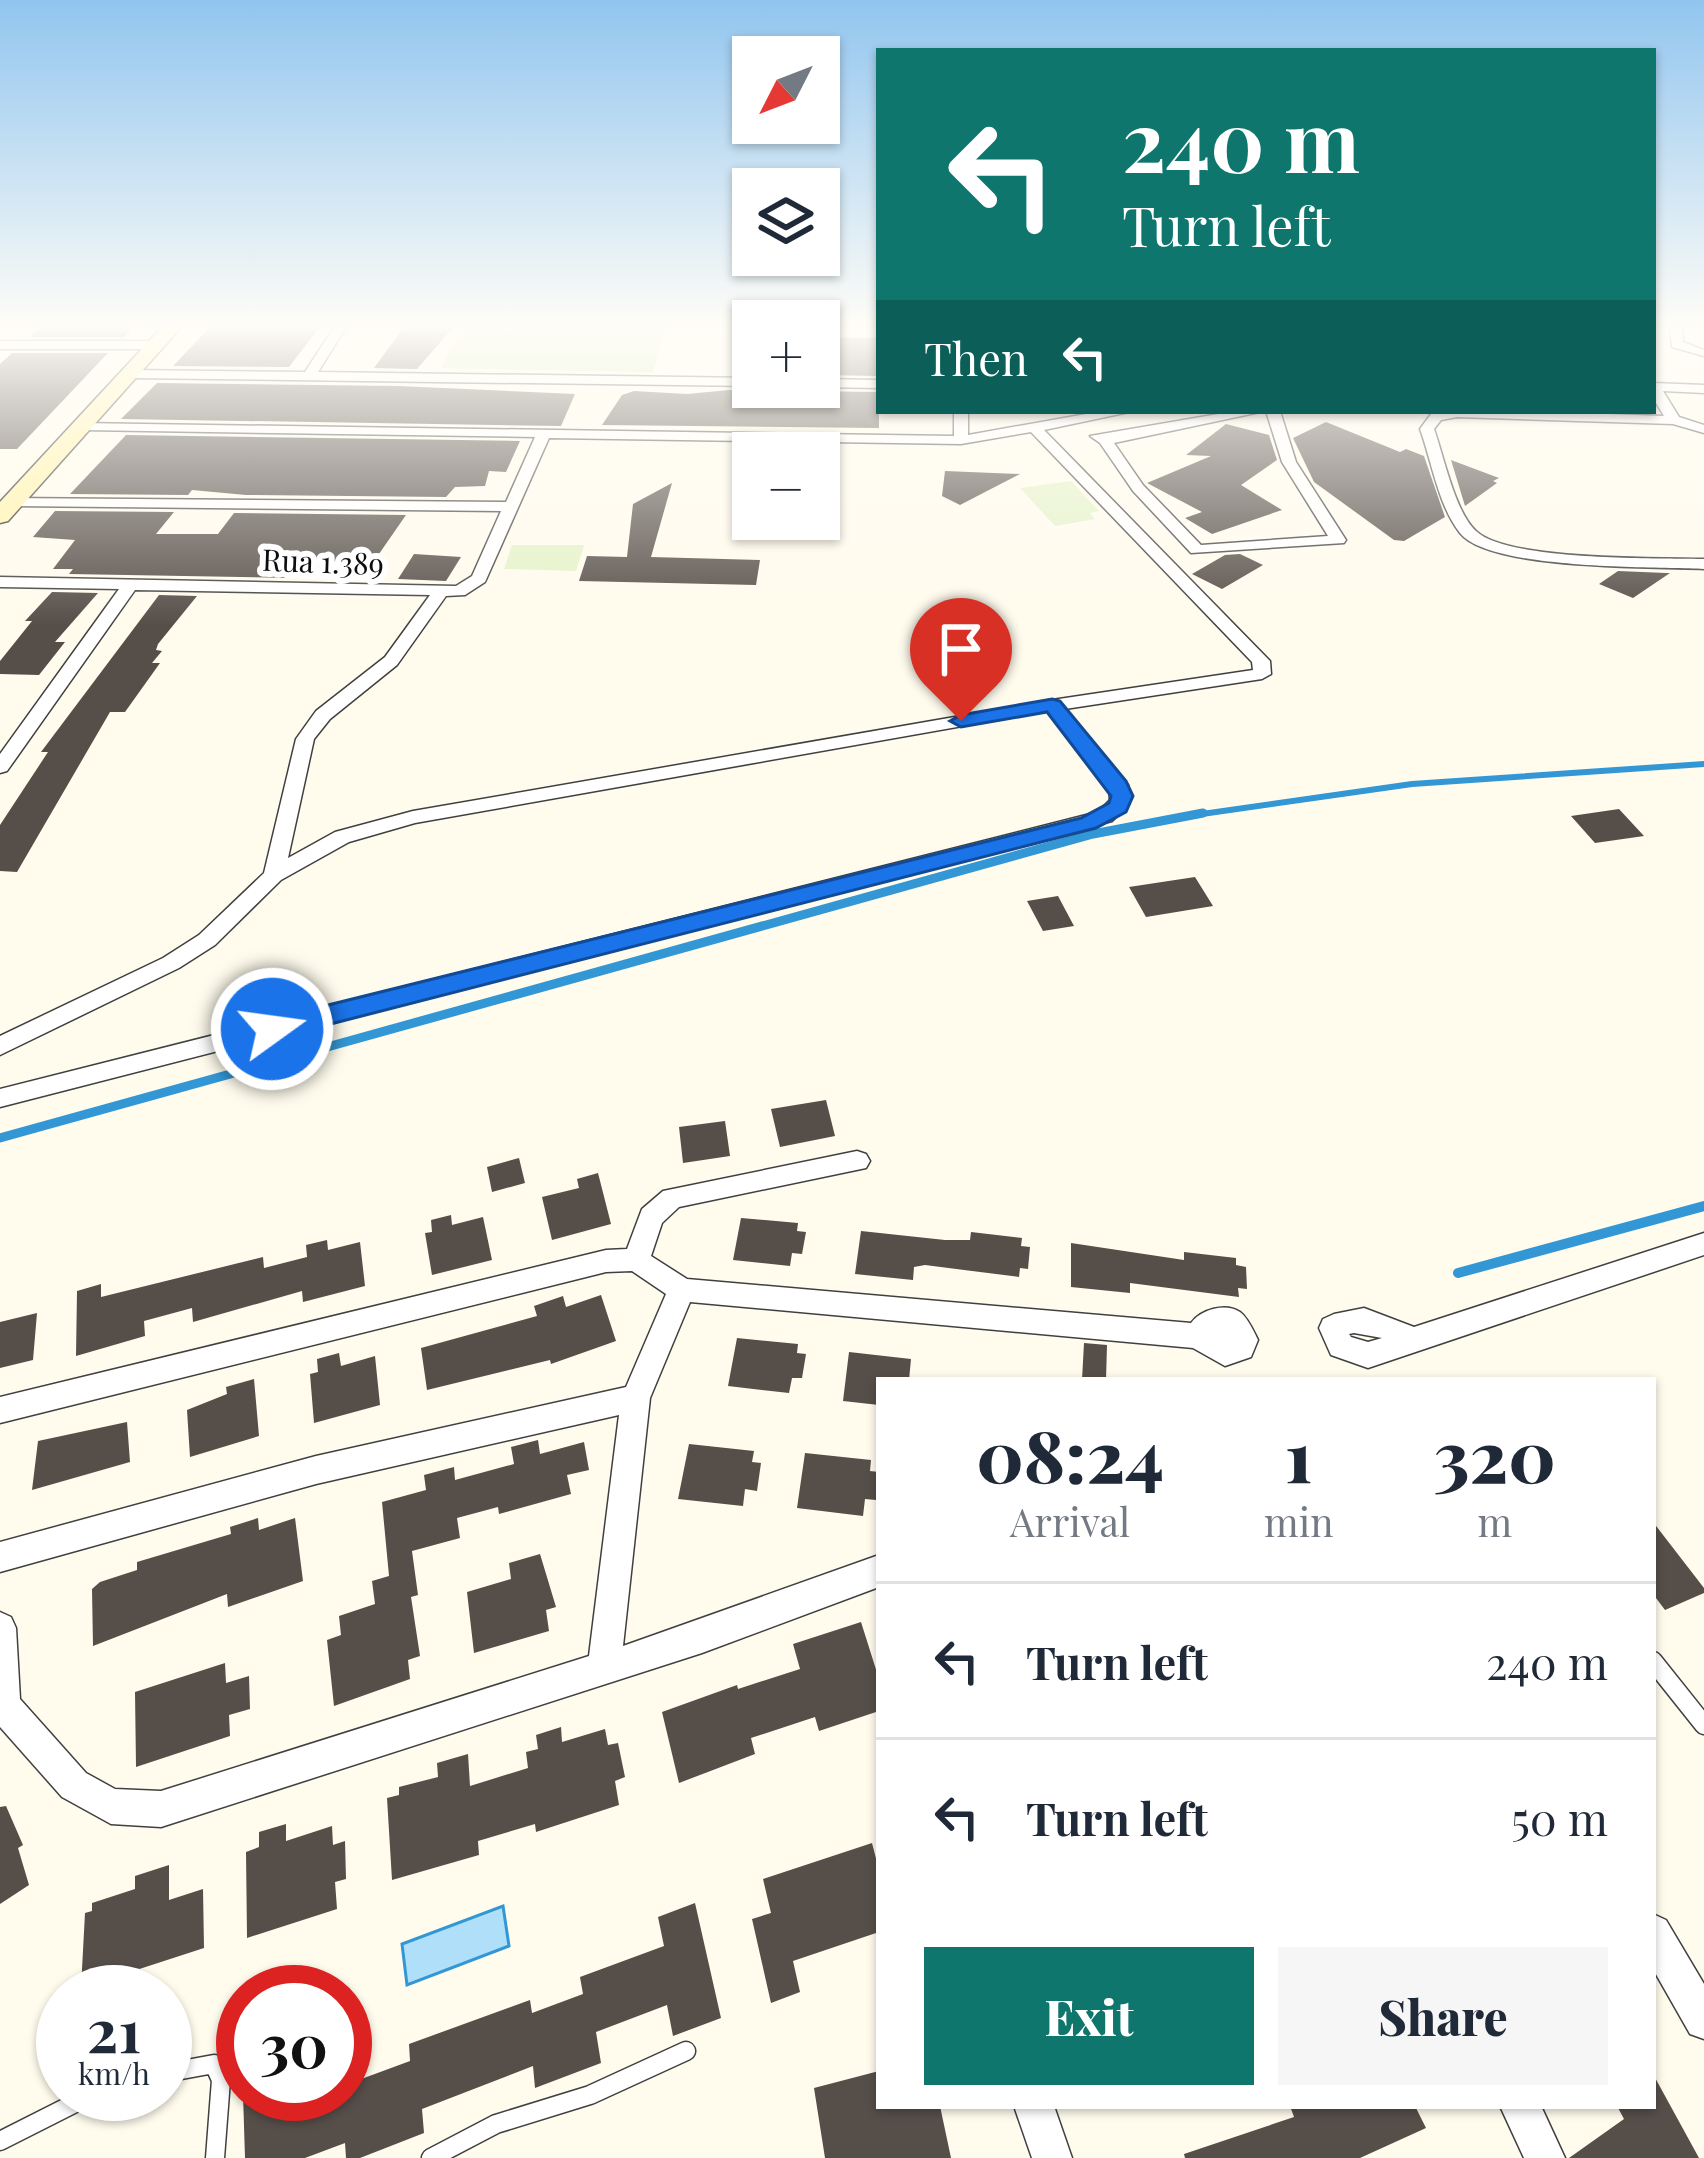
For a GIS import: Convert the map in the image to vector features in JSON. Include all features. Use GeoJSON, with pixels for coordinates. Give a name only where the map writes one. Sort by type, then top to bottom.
{"type":"FeatureCollection","features":[{"type":"Feature","properties":{"kind":"main road"},"geometry":{"type":"LineString","coordinates":[[7,509],[84,426]]}},
{"type":"Feature","properties":{"kind":"street"},"geometry":{"type":"LineString","coordinates":[[961,440],[962,425]]}},
{"type":"Feature","properties":{"kind":"street"},"geometry":{"type":"LineString","coordinates":[[84,426],[961,440],[1052,425]]}},
{"type":"Feature","properties":{"kind":"street"},"geometry":{"type":"LineString","coordinates":[[1073,425],[1105,440],[1138,488],[1197,550],[1338,540],[1289,462],[1277,425]]}},
{"type":"Feature","properties":{"kind":"street"},"geometry":{"type":"LineString","coordinates":[[1105,440],[1186,425]]}},
{"type":"Feature","properties":{"kind":"street"},"geometry":{"type":"LineString","coordinates":[[1431,425],[1427,430],[1469,535],[1488,547],[1519,554],[1704,564]]}},
{"type":"Feature","properties":{"kind":"street"},"geometry":{"type":"LineString","coordinates":[[0,1046],[171,963],[207,940],[274,875],[342,837],[413,817],[1052,705],[1255,677],[1264,668],[1034,428]]}},
{"type":"Feature","properties":{"kind":"street"},"geometry":{"type":"LineString","coordinates":[[274,875],[300,756],[313,725],[391,661],[439,594],[470,587],[479,579],[544,433]]}},
{"type":"Feature","properties":{"kind":"street"},"geometry":{"type":"LineString","coordinates":[[7,509],[509,507]]}},
{"type":"Feature","properties":{"kind":"street","name":"Rua 1.389"},"geometry":{"type":"LineString","coordinates":[[0,582],[439,594]]}},
{"type":"Feature","properties":{"kind":"street"},"geometry":{"type":"LineString","coordinates":[[0,767],[130,584]]}},
{"type":"Feature","properties":{"kind":"street"},"geometry":{"type":"LineString","coordinates":[[0,1098],[1105,817],[1118,807],[1122,796],[1118,785],[1052,705]]}},
{"type":"Feature","properties":{"kind":"street"},"geometry":{"type":"LineString","coordinates":[[636,1260],[651,1217],[672,1198],[857,1161]]}},
{"type":"Feature","properties":{"kind":"street"},"geometry":{"type":"LineString","coordinates":[[1412,1341],[1704,1244]]}},
{"type":"Feature","properties":{"kind":"street"},"geometry":{"type":"LineString","coordinates":[[0,1410],[606,1261],[636,1260],[682,1290],[1198,1336]]}},
{"type":"Feature","properties":{"kind":"street"},"geometry":{"type":"LineString","coordinates":[[604,1669],[635,1398],[682,1290]]}},
{"type":"Feature","properties":{"kind":"street"},"geometry":{"type":"LineString","coordinates":[[0,1557],[189,1501],[420,1441],[635,1398]]}},
{"type":"Feature","properties":{"kind":"street"},"geometry":{"type":"LineString","coordinates":[[0,1628],[2,1707],[74,1785],[111,1806],[161,1809],[604,1669],[876,1572]]}},
{"type":"Feature","properties":{"kind":"street"},"geometry":{"type":"LineString","coordinates":[[1656,1939],[1704,2020]]}},
{"type":"Feature","properties":{"kind":"street"},"geometry":{"type":"LineString","coordinates":[[1035,2109],[1052,2158]]}},
{"type":"Feature","properties":{"kind":"street"},"geometry":{"type":"LineString","coordinates":[[1521,2109],[1545,2158]]}},
{"type":"Feature","properties":{"kind":"lane"},"geometry":{"type":"LineString","coordinates":[[1656,1664],[1704,1725]]}},
{"type":"Feature","properties":{"kind":"lane"},"geometry":{"type":"LineString","coordinates":[[430,2158],[496,2124],[590,2095],[686,2050]]}},
{"type":"Feature","properties":{"kind":"lane"},"geometry":{"type":"LineString","coordinates":[[192,2068],[214,2064],[221,2080],[215,2158]]}},
{"type":"Feature","properties":{"kind":"lane"},"geometry":{"type":"LineString","coordinates":[[0,2141],[40,2121]]}},
{"type":"Feature","properties":{"kind":"green space"},"geometry":{"type":"Polygon","coordinates":[[[1071,481],[1099,511],[1090,513],[1095,519],[1055,526],[1020,488],[1071,481]]]}},
{"type":"Feature","properties":{"kind":"green space"},"geometry":{"type":"Polygon","coordinates":[[[512,545],[584,545],[576,571],[504,569],[512,545]]]}},
{"type":"Feature","properties":{"kind":"water"},"geometry":{"type":"Polygon","coordinates":[[[503,1906],[509,1946],[407,1985],[402,1944],[503,1906]]]}},
{"type":"Feature","properties":{"kind":"building"},"geometry":{"type":"Polygon","coordinates":[[[0,425],[40,425],[17,449],[0,449],[0,425]]]}},
{"type":"Feature","properties":{"kind":"building"},"geometry":{"type":"Polygon","coordinates":[[[602,425],[879,425],[879,428],[602,425]]]}},
{"type":"Feature","properties":{"kind":"building"},"geometry":{"type":"Polygon","coordinates":[[[1225,425],[1269,435],[1277,460],[1241,485],[1282,510],[1212,534],[1185,518],[1202,512],[1147,483],[1211,456],[1186,455],[1225,425]]]}},
{"type":"Feature","properties":{"kind":"building"},"geometry":{"type":"Polygon","coordinates":[[[1320,425],[1333,425],[1400,452],[1406,449],[1424,456],[1445,517],[1404,541],[1394,540],[1314,482],[1293,438],[1320,425]]]}},
{"type":"Feature","properties":{"kind":"building"},"geometry":{"type":"Polygon","coordinates":[[[126,435],[520,441],[506,472],[489,471],[485,486],[455,487],[446,497],[192,490],[188,495],[70,494],[126,435]]]}},
{"type":"Feature","properties":{"kind":"building"},"geometry":{"type":"Polygon","coordinates":[[[1451,460],[1499,478],[1493,481],[1497,483],[1465,506],[1451,460]]]}},
{"type":"Feature","properties":{"kind":"building"},"geometry":{"type":"Polygon","coordinates":[[[945,471],[1020,474],[960,505],[942,496],[945,471]]]}},
{"type":"Feature","properties":{"kind":"building"},"geometry":{"type":"Polygon","coordinates":[[[672,483],[651,557],[760,560],[756,585],[579,581],[587,556],[627,557],[633,504],[672,483]]]}},
{"type":"Feature","properties":{"kind":"building"},"geometry":{"type":"Polygon","coordinates":[[[55,511],[174,512],[156,534],[218,534],[234,513],[406,515],[372,564],[314,560],[301,578],[69,574],[73,569],[53,569],[75,540],[33,537],[55,511]]]}},
{"type":"Feature","properties":{"kind":"building"},"geometry":{"type":"Polygon","coordinates":[[[414,554],[461,557],[446,581],[398,579],[414,554]]]}},
{"type":"Feature","properties":{"kind":"building"},"geometry":{"type":"Polygon","coordinates":[[[1240,554],[1263,565],[1222,589],[1192,574],[1225,555],[1240,554]]]}},
{"type":"Feature","properties":{"kind":"building"},"geometry":{"type":"Polygon","coordinates":[[[1618,571],[1670,573],[1633,598],[1599,584],[1618,571]]]}},
{"type":"Feature","properties":{"kind":"building"},"geometry":{"type":"Polygon","coordinates":[[[52,592],[98,593],[55,642],[65,642],[39,675],[0,674],[0,661],[32,621],[25,621],[52,592]]]}},
{"type":"Feature","properties":{"kind":"building"},"geometry":{"type":"Polygon","coordinates":[[[159,595],[197,596],[158,644],[156,650],[162,651],[152,663],[160,663],[125,712],[110,712],[17,872],[0,871],[0,825],[48,752],[41,752],[159,595]]]}},
{"type":"Feature","properties":{"kind":"building"},"geometry":{"type":"Polygon","coordinates":[[[1619,809],[1644,836],[1595,843],[1571,816],[1619,809]]]}},
{"type":"Feature","properties":{"kind":"building"},"geometry":{"type":"Polygon","coordinates":[[[1195,877],[1213,906],[1146,917],[1129,887],[1195,877]]]}},
{"type":"Feature","properties":{"kind":"building"},"geometry":{"type":"Polygon","coordinates":[[[1058,896],[1074,926],[1043,931],[1027,901],[1058,896]]]}},
{"type":"Feature","properties":{"kind":"building"},"geometry":{"type":"Polygon","coordinates":[[[826,1100],[835,1136],[780,1147],[771,1109],[826,1100]]]}},
{"type":"Feature","properties":{"kind":"building"},"geometry":{"type":"Polygon","coordinates":[[[725,1121],[730,1156],[683,1163],[679,1127],[725,1121]]]}},
{"type":"Feature","properties":{"kind":"building"},"geometry":{"type":"Polygon","coordinates":[[[519,1158],[525,1183],[492,1192],[487,1167],[519,1158]]]}},
{"type":"Feature","properties":{"kind":"building"},"geometry":{"type":"Polygon","coordinates":[[[598,1173],[611,1224],[552,1240],[542,1197],[579,1188],[577,1179],[598,1173]]]}},
{"type":"Feature","properties":{"kind":"building"},"geometry":{"type":"Polygon","coordinates":[[[451,1215],[452,1225],[483,1217],[492,1260],[432,1275],[425,1233],[432,1232],[431,1220],[451,1215]]]}},
{"type":"Feature","properties":{"kind":"building"},"geometry":{"type":"Polygon","coordinates":[[[741,1218],[798,1223],[797,1231],[806,1232],[802,1254],[792,1253],[790,1266],[733,1260],[741,1218]]]}},
{"type":"Feature","properties":{"kind":"building"},"geometry":{"type":"Polygon","coordinates":[[[861,1231],[945,1240],[970,1240],[971,1232],[1022,1238],[1021,1246],[1030,1247],[1028,1269],[1020,1268],[1019,1277],[925,1265],[914,1267],[913,1280],[855,1274],[861,1231]]]}},
{"type":"Feature","properties":{"kind":"building"},"geometry":{"type":"Polygon","coordinates":[[[327,1240],[328,1250],[360,1242],[365,1286],[303,1302],[302,1291],[193,1322],[192,1308],[144,1321],[145,1336],[76,1356],[77,1291],[101,1284],[101,1297],[263,1257],[264,1268],[307,1257],[306,1245],[327,1240]]]}},
{"type":"Feature","properties":{"kind":"building"},"geometry":{"type":"Polygon","coordinates":[[[1071,1243],[1184,1260],[1184,1252],[1236,1258],[1236,1265],[1246,1267],[1247,1289],[1238,1288],[1239,1297],[1130,1283],[1130,1293],[1071,1287],[1071,1243]]]}},
{"type":"Feature","properties":{"kind":"building"},"geometry":{"type":"Polygon","coordinates":[[[601,1295],[616,1341],[551,1364],[550,1360],[427,1390],[421,1348],[537,1316],[534,1306],[563,1296],[566,1307],[601,1295]]]}},
{"type":"Feature","properties":{"kind":"building"},"geometry":{"type":"Polygon","coordinates":[[[37,1313],[33,1360],[0,1368],[0,1322],[37,1313]]]}},
{"type":"Feature","properties":{"kind":"building"},"geometry":{"type":"Polygon","coordinates":[[[737,1338],[798,1344],[797,1353],[806,1354],[802,1378],[792,1378],[789,1393],[728,1386],[737,1338]]]}},
{"type":"Feature","properties":{"kind":"building"},"geometry":{"type":"Polygon","coordinates":[[[1084,1343],[1107,1345],[1106,1377],[1082,1377],[1084,1343]]]}},
{"type":"Feature","properties":{"kind":"building"},"geometry":{"type":"Polygon","coordinates":[[[849,1352],[911,1359],[909,1377],[876,1377],[876,1405],[843,1401],[849,1352]]]}},
{"type":"Feature","properties":{"kind":"building"},"geometry":{"type":"Polygon","coordinates":[[[339,1353],[341,1366],[375,1356],[380,1405],[314,1423],[310,1374],[318,1372],[317,1359],[339,1353]]]}},
{"type":"Feature","properties":{"kind":"building"},"geometry":{"type":"Polygon","coordinates":[[[254,1379],[259,1436],[190,1457],[187,1410],[227,1394],[226,1387],[254,1379]]]}},
{"type":"Feature","properties":{"kind":"building"},"geometry":{"type":"Polygon","coordinates":[[[127,1422],[130,1462],[32,1490],[38,1441],[127,1422]]]}},
{"type":"Feature","properties":{"kind":"building"},"geometry":{"type":"Polygon","coordinates":[[[538,1440],[540,1454],[584,1442],[589,1470],[567,1475],[571,1494],[499,1514],[498,1507],[457,1518],[460,1538],[412,1551],[418,1595],[411,1597],[420,1656],[408,1660],[410,1679],[334,1706],[327,1640],[341,1635],[339,1616],[375,1604],[372,1581],[389,1576],[382,1502],[426,1490],[424,1475],[454,1467],[455,1480],[514,1464],[511,1447],[538,1440]]]}},
{"type":"Feature","properties":{"kind":"building"},"geometry":{"type":"Polygon","coordinates":[[[689,1444],[754,1451],[752,1462],[761,1463],[757,1491],[745,1489],[743,1506],[678,1499],[689,1444]]]}},
{"type":"Feature","properties":{"kind":"building"},"geometry":{"type":"Polygon","coordinates":[[[805,1453],[871,1460],[876,1500],[865,1499],[863,1516],[797,1508],[805,1453]]]}},
{"type":"Feature","properties":{"kind":"building"},"geometry":{"type":"Polygon","coordinates":[[[258,1518],[259,1530],[295,1518],[303,1581],[228,1607],[227,1594],[93,1646],[92,1589],[100,1582],[137,1570],[137,1562],[231,1534],[230,1527],[258,1518]]]}},
{"type":"Feature","properties":{"kind":"building"},"geometry":{"type":"Polygon","coordinates":[[[1656,1526],[1704,1588],[1704,1593],[1665,1610],[1656,1598],[1656,1526]]]}},
{"type":"Feature","properties":{"kind":"building"},"geometry":{"type":"Polygon","coordinates":[[[540,1554],[556,1607],[546,1610],[549,1631],[474,1653],[467,1592],[511,1579],[509,1563],[540,1554]]]}},
{"type":"Feature","properties":{"kind":"building"},"geometry":{"type":"Polygon","coordinates":[[[861,1622],[876,1670],[876,1712],[819,1731],[815,1717],[751,1738],[755,1754],[679,1783],[662,1712],[800,1669],[793,1644],[861,1622]]]}},
{"type":"Feature","properties":{"kind":"building"},"geometry":{"type":"Polygon","coordinates":[[[225,1663],[226,1683],[249,1676],[250,1709],[229,1715],[230,1736],[136,1767],[135,1692],[225,1663]]]}},
{"type":"Feature","properties":{"kind":"building"},"geometry":{"type":"Polygon","coordinates":[[[561,1727],[562,1742],[605,1729],[608,1745],[618,1743],[625,1777],[615,1781],[619,1805],[536,1832],[535,1824],[478,1841],[479,1855],[392,1880],[387,1798],[399,1795],[399,1787],[438,1777],[437,1763],[468,1754],[470,1786],[528,1768],[526,1752],[538,1749],[536,1735],[561,1727]]]}},
{"type":"Feature","properties":{"kind":"building"},"geometry":{"type":"Polygon","coordinates":[[[6,1806],[23,1845],[18,1848],[29,1885],[0,1904],[0,1807],[6,1806]]]}},
{"type":"Feature","properties":{"kind":"building"},"geometry":{"type":"Polygon","coordinates":[[[286,1824],[286,1841],[332,1826],[333,1845],[345,1841],[346,1879],[335,1882],[337,1909],[247,1938],[246,1852],[259,1847],[259,1832],[286,1824]]]}},
{"type":"Feature","properties":{"kind":"building"},"geometry":{"type":"Polygon","coordinates":[[[872,1843],[876,1933],[793,1961],[800,1992],[771,2003],[752,1919],[771,1913],[763,1879],[872,1843]]]}},
{"type":"Feature","properties":{"kind":"building"},"geometry":{"type":"Polygon","coordinates":[[[169,1865],[169,1900],[203,1889],[204,1948],[152,1965],[82,1965],[85,1913],[92,1911],[92,1903],[135,1889],[135,1876],[169,1865]]]}},
{"type":"Feature","properties":{"kind":"building"},"geometry":{"type":"Polygon","coordinates":[[[695,1903],[721,2018],[673,2036],[667,2005],[596,2032],[601,2063],[535,2088],[533,2066],[422,2109],[424,2133],[360,2158],[346,2158],[345,2143],[305,2158],[245,2158],[244,2121],[372,2121],[372,2075],[410,2061],[409,2044],[530,2000],[532,2013],[583,1994],[580,1977],[664,1946],[658,1917],[695,1903]]]}},
{"type":"Feature","properties":{"kind":"building"},"geometry":{"type":"Polygon","coordinates":[[[876,2072],[876,2109],[941,2109],[951,2158],[825,2158],[814,2088],[876,2072]]]}},
{"type":"Feature","properties":{"kind":"building"},"geometry":{"type":"Polygon","coordinates":[[[1656,2079],[1699,2158],[1569,2158],[1624,2119],[1619,2109],[1656,2109],[1656,2079]]]}},
{"type":"Feature","properties":{"kind":"building"},"geometry":{"type":"Polygon","coordinates":[[[1291,2109],[1416,2109],[1426,2128],[1360,2158],[1185,2158],[1184,2154],[1294,2117],[1291,2109]]]}},
{"type":"Feature","properties":{"kind":"waterway"},"geometry":{"type":"LineString","coordinates":[[1188,816],[1412,784],[1704,764]]}},
{"type":"Feature","properties":{"kind":"waterway"},"geometry":{"type":"LineString","coordinates":[[0,1138],[1093,834],[1203,813]]}},
{"type":"Feature","properties":{"kind":"waterway"},"geometry":{"type":"LineString","coordinates":[[1458,1273],[1704,1206]]}},
{"type":"Feature","properties":{"kind":"route"},"geometry":{"type":"LineString","coordinates":[[272,1029],[1088,823],[1118,807],[1122,796],[1118,785],[1052,705],[961,721]]}}]}
